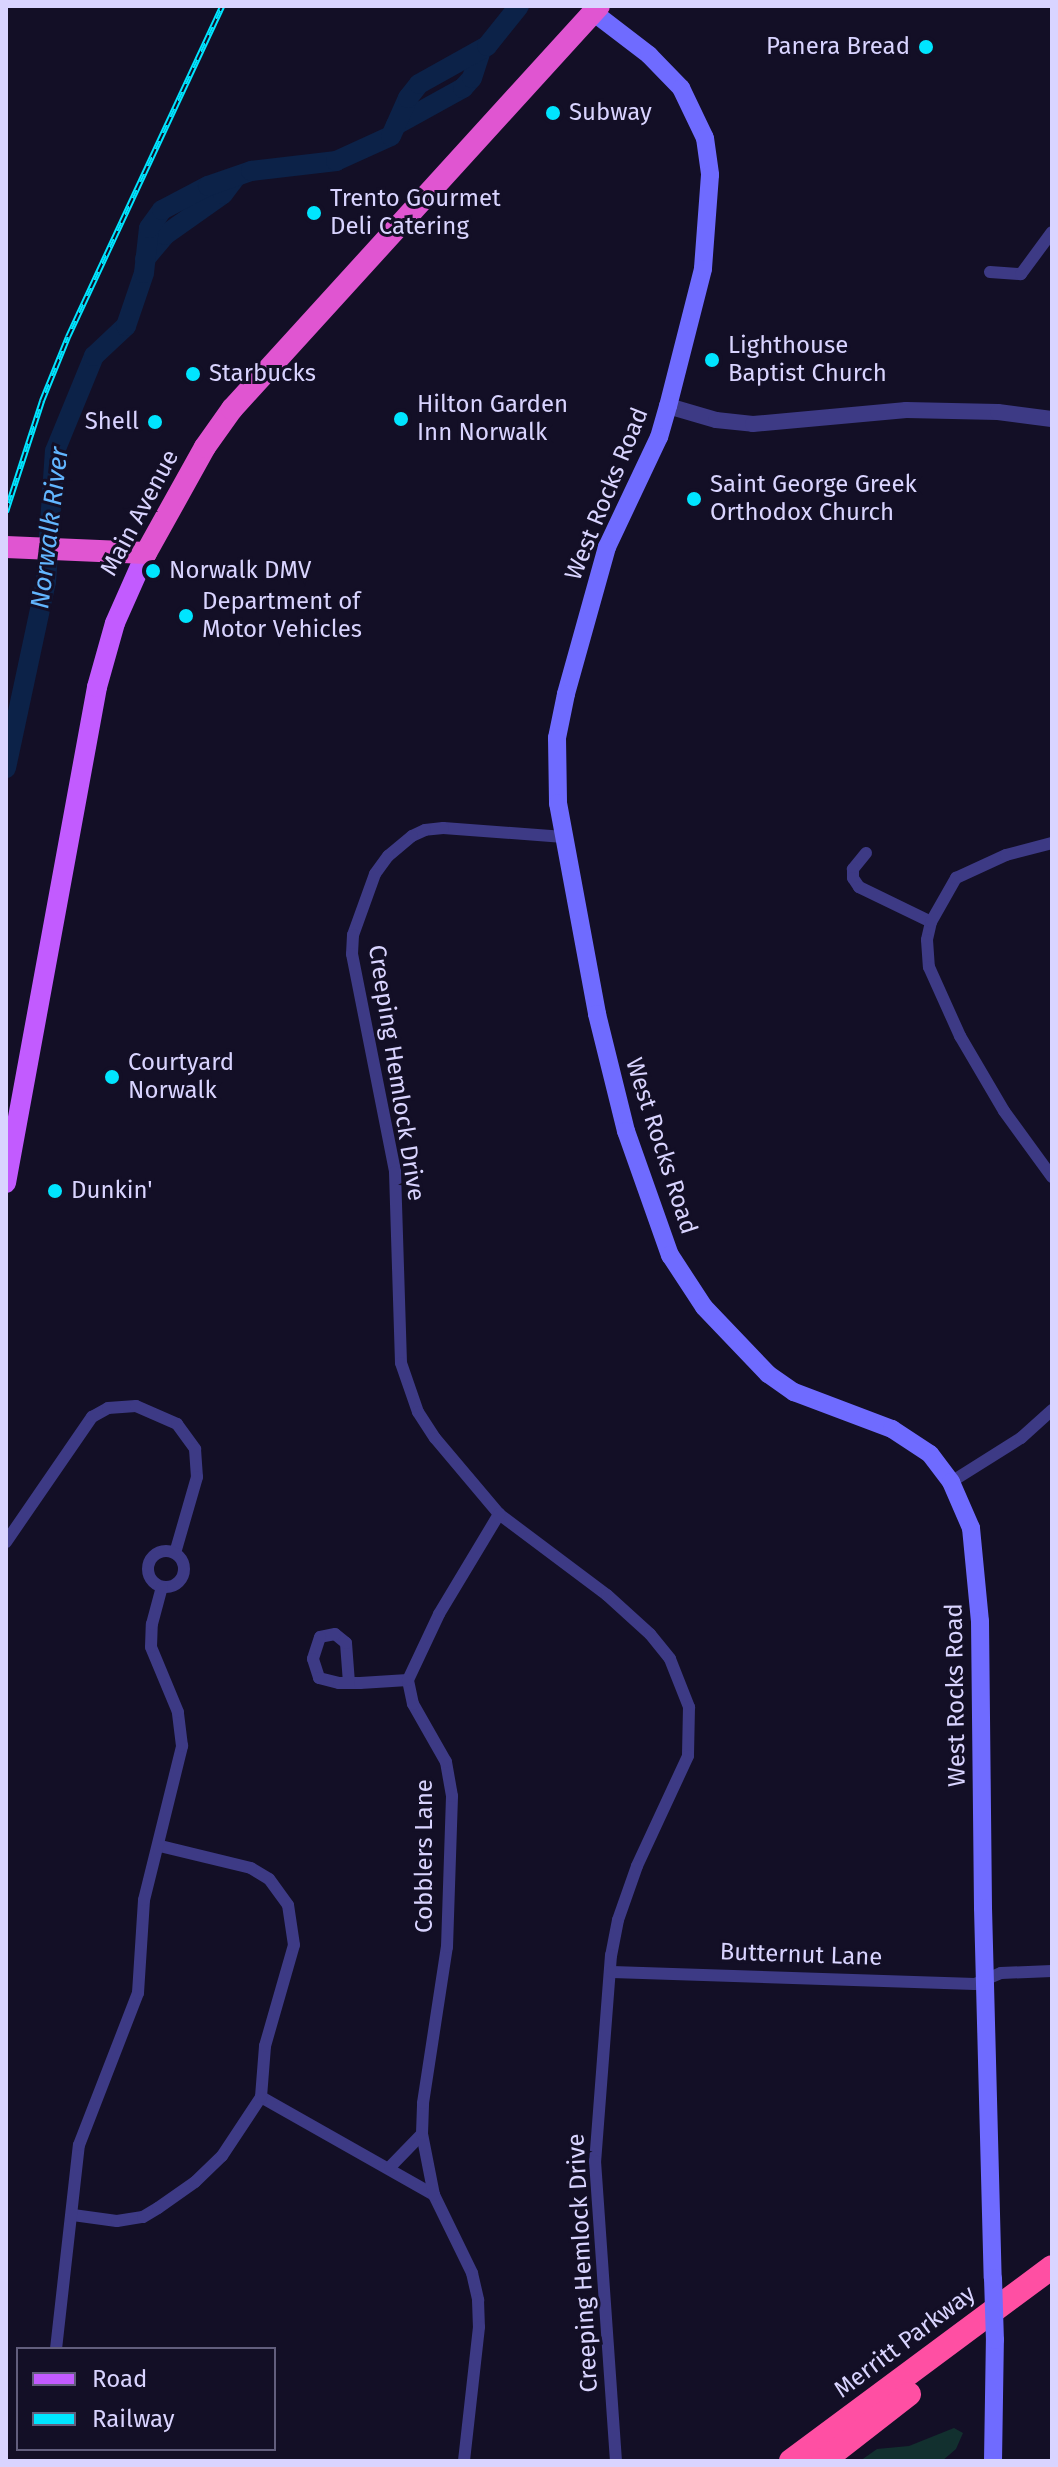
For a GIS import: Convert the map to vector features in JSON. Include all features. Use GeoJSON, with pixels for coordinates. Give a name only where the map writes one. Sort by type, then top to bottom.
{"type":"FeatureCollection","features":[{"type":"Feature","properties":{"kind":"highway","name":"Main Avenue"},"geometry":{"type":"LineString","coordinates":[[146,553],[205,447],[232,409],[596,9]]}},
{"type":"Feature","properties":{"kind":"highway"},"geometry":{"type":"LineString","coordinates":[[6,547],[146,553]]}},
{"type":"Feature","properties":{"kind":"highway","name":"Merritt Parkway"},"geometry":{"type":"LineString","coordinates":[[791,2461],[1052,2267]]}},
{"type":"Feature","properties":{"kind":"highway","name":"Merritt Parkway"},"geometry":{"type":"LineString","coordinates":[[823,2461],[1052,2284]]}},
{"type":"Feature","properties":{"kind":"main road","name":"West Rocks Road"},"geometry":{"type":"LineString","coordinates":[[596,9],[681,88],[694,111],[708,151],[710,175],[703,269],[668,406],[659,437],[607,547],[566,694],[556,760],[564,837],[600,1029],[626,1131],[670,1255],[704,1307],[768,1374],[794,1392],[907,1437],[930,1454],[951,1482],[971,1528],[978,1580],[995,2340],[993,2461]]}},
{"type":"Feature","properties":{"kind":"main road","name":"Main Avenue"},"geometry":{"type":"LineString","coordinates":[[6,1183],[97,687],[115,623],[146,553]]}},
{"type":"Feature","properties":{"kind":"street"},"geometry":{"type":"LineString","coordinates":[[990,272],[1021,274],[1052,232]]}},
{"type":"Feature","properties":{"kind":"street"},"geometry":{"type":"LineString","coordinates":[[668,406],[716,420],[753,424],[906,410],[998,412],[1052,419]]}},
{"type":"Feature","properties":{"kind":"street","name":"Creeping Hemlock Drive"},"geometry":{"type":"LineString","coordinates":[[564,837],[443,828],[412,836],[388,856],[375,874],[353,935],[354,977],[395,1172],[400,1352],[403,1375],[418,1412],[435,1438],[499,1514],[631,1615],[670,1659],[685,1690],[690,1721],[688,1756],[618,1920],[595,2161],[616,2461]]}},
{"type":"Feature","properties":{"kind":"street"},"geometry":{"type":"LineString","coordinates":[[1052,843],[1006,855],[956,878],[931,922],[927,954],[943,1000],[987,1086],[1052,1177]]}},
{"type":"Feature","properties":{"kind":"street"},"geometry":{"type":"LineString","coordinates":[[866,853],[853,869],[853,878],[859,887],[931,922]]}},
{"type":"Feature","properties":{"kind":"street"},"geometry":{"type":"LineString","coordinates":[[6,1542],[92,1417],[108,1408],[136,1406],[177,1424],[195,1449],[197,1477],[175,1553]]}},
{"type":"Feature","properties":{"kind":"street"},"geometry":{"type":"LineString","coordinates":[[951,1482],[1021,1438],[1052,1410]]}},
{"type":"Feature","properties":{"kind":"street"},"geometry":{"type":"LineString","coordinates":[[349,1683],[408,1680],[439,1614],[499,1514]]}},
{"type":"Feature","properties":{"kind":"street"},"geometry":{"type":"LineString","coordinates":[[56,2347],[73,2215],[73,2192],[86,2123],[138,1993],[144,1900],[160,1846],[182,1746],[178,1712],[151,1647],[159,1586],[147,1571],[150,1560],[158,1552],[175,1553],[181,1560],[183,1574],[175,1585],[159,1586]]}},
{"type":"Feature","properties":{"kind":"street","name":"Cobblers Lane"},"geometry":{"type":"LineString","coordinates":[[408,1680],[413,1704],[446,1762],[452,1796],[447,1947],[423,2103],[422,2134],[434,2195],[472,2273],[478,2300],[479,2327],[464,2461]]}},
{"type":"Feature","properties":{"kind":"street"},"geometry":{"type":"LineString","coordinates":[[73,2215],[117,2221],[143,2217],[158,2208],[195,2182],[222,2156],[261,2097],[265,2046],[294,1945],[288,1905],[269,1879],[251,1868],[160,1846]]}},
{"type":"Feature","properties":{"kind":"street","name":"Butternut Lane"},"geometry":{"type":"LineString","coordinates":[[612,1972],[975,1984],[1001,1973],[1052,1971]]}},
{"type":"Feature","properties":{"kind":"street"},"geometry":{"type":"LineString","coordinates":[[261,2097],[390,2167],[434,2195]]}},
{"type":"Feature","properties":{"kind":"street"},"geometry":{"type":"LineString","coordinates":[[390,2167],[422,2134]]}},
{"type":"Feature","properties":{"kind":"green space"},"geometry":{"type":"Polygon","coordinates":[[[954,2428],[963,2433],[956,2449],[942,2461],[860,2461],[877,2449],[909,2446],[954,2428]]]}},
{"type":"Feature","properties":{"kind":"waterway","name":"Norwalk River"},"geometry":{"type":"LineString","coordinates":[[6,768],[46,582],[55,451],[94,356],[126,326],[144,273],[149,228],[162,210],[208,186],[251,171],[336,161],[391,136],[408,98],[419,84],[487,46],[519,6]]}},
{"type":"Feature","properties":{"kind":"waterway","name":"Norwalk River"},"geometry":{"type":"LineString","coordinates":[[396,125],[463,88],[472,78],[481,50]]}},
{"type":"Feature","properties":{"kind":"waterway","name":"Norwalk River"},"geometry":{"type":"LineString","coordinates":[[145,259],[165,235],[223,194],[236,177]]}},
{"type":"Feature","properties":{"kind":"railway"},"geometry":{"type":"LineString","coordinates":[[6,512],[42,401],[68,337],[222,6]]}},
{"type":"Feature","properties":{"kind":"place","name":"Panera Bread"},"geometry":{"type":"Point","coordinates":[926,47]}},
{"type":"Feature","properties":{"kind":"place","name":"Subway"},"geometry":{"type":"Point","coordinates":[553,113]}},
{"type":"Feature","properties":{"kind":"place","name":"Trento Gourmet Deli Catering"},"geometry":{"type":"Point","coordinates":[314,213]}},
{"type":"Feature","properties":{"kind":"place","name":"Lighthouse Baptist Church"},"geometry":{"type":"Point","coordinates":[712,360]}},
{"type":"Feature","properties":{"kind":"place","name":"Starbucks"},"geometry":{"type":"Point","coordinates":[193,374]}},
{"type":"Feature","properties":{"kind":"place","name":"Hilton Garden Inn Norwalk"},"geometry":{"type":"Point","coordinates":[401,419]}},
{"type":"Feature","properties":{"kind":"place","name":"Shell"},"geometry":{"type":"Point","coordinates":[155,422]}},
{"type":"Feature","properties":{"kind":"place","name":"Saint George Greek Orthodox Church"},"geometry":{"type":"Point","coordinates":[694,499]}},
{"type":"Feature","properties":{"kind":"place","name":"Norwalk DMV"},"geometry":{"type":"Point","coordinates":[153,571]}},
{"type":"Feature","properties":{"kind":"place","name":"Department of Motor Vehicles"},"geometry":{"type":"Point","coordinates":[186,616]}},
{"type":"Feature","properties":{"kind":"place","name":"Courtyard Norwalk"},"geometry":{"type":"Point","coordinates":[112,1077]}},
{"type":"Feature","properties":{"kind":"place","name":"Dunkin'"},"geometry":{"type":"Point","coordinates":[55,1191]}}]}
